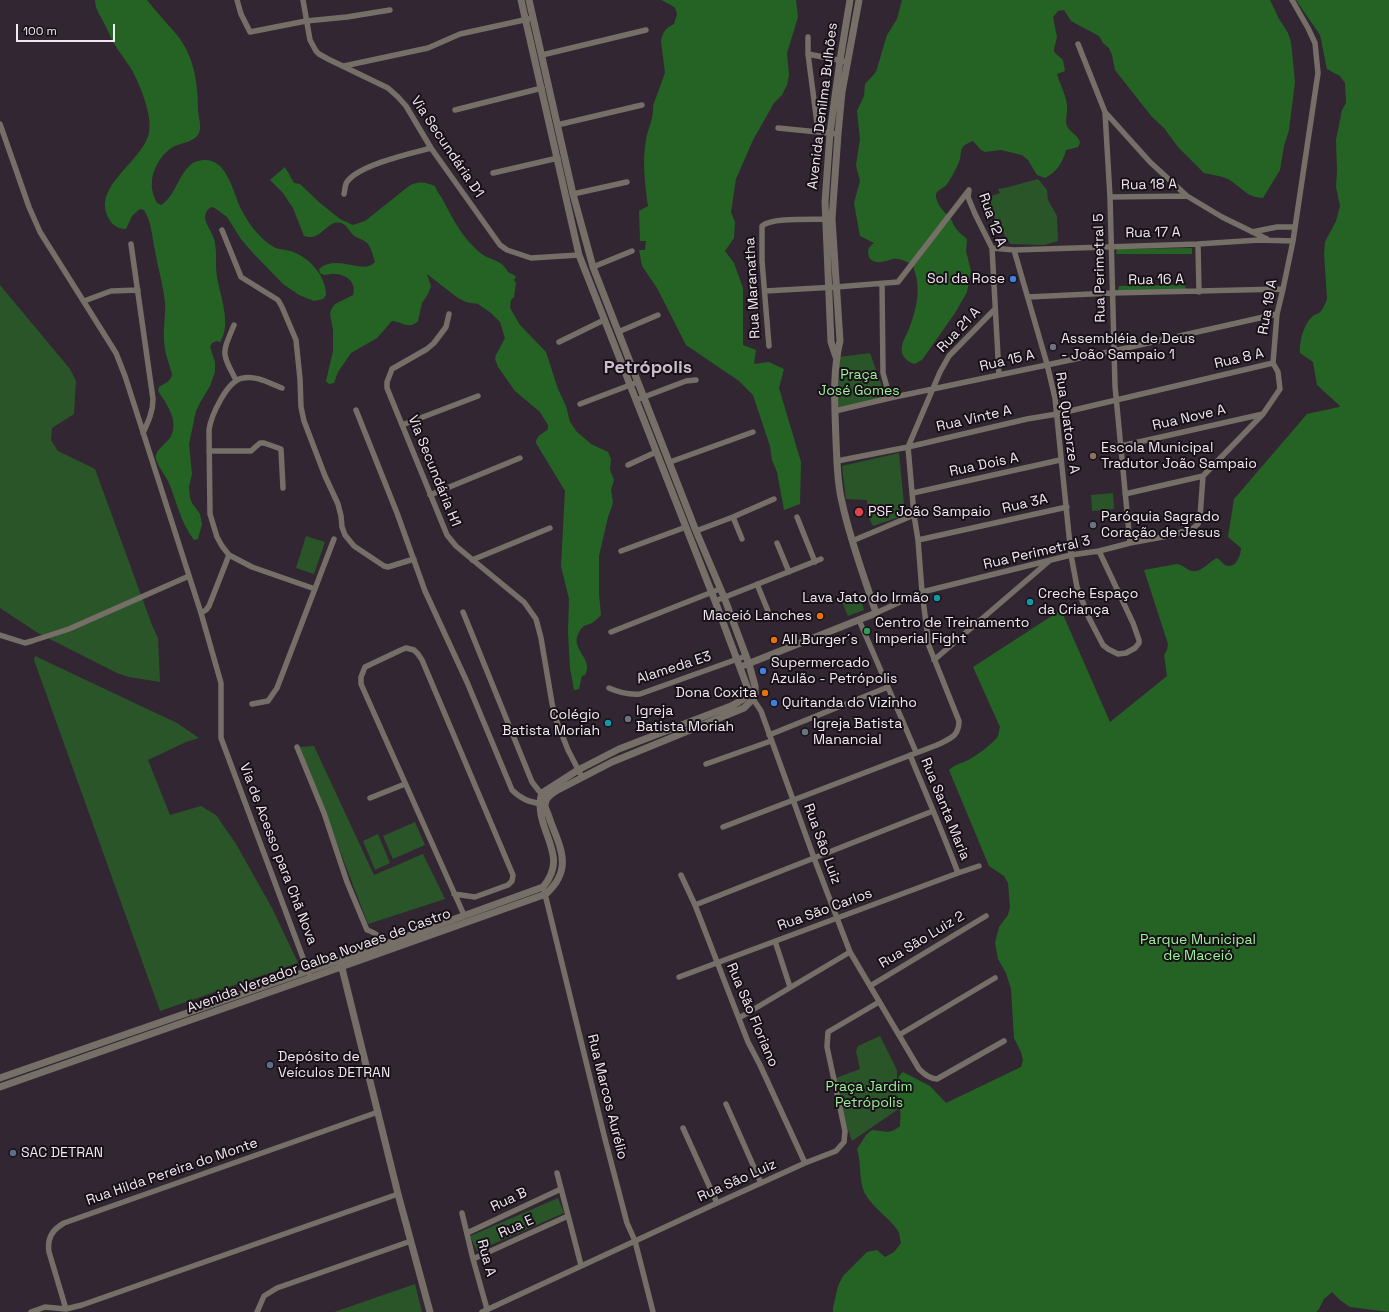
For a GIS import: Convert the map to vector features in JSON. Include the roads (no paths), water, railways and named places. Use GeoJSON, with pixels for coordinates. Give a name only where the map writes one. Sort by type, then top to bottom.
{"type":"FeatureCollection","features":[{"type":"Feature","properties":{"kind":"street"},"geometry":{"type":"LineString","coordinates":[[238,0],[241,14],[250,32],[306,21],[347,17],[390,10]]}},
{"type":"Feature","properties":{"kind":"street","name":"Via Secundária D1"},"geometry":{"type":"LineString","coordinates":[[303,0],[310,40],[319,54],[328,60],[344,66],[388,88],[398,97],[406,106],[431,148],[500,245],[507,250],[531,258],[579,255]]}},
{"type":"Feature","properties":{"kind":"street"},"geometry":{"type":"LineString","coordinates":[[530,0],[533,18],[544,54],[557,125],[573,194],[593,267],[696,531],[724,597],[748,660],[755,686],[755,694],[753,699],[744,708],[636,752],[545,795]]}},
{"type":"Feature","properties":{"kind":"street","name":"Avenida Denilma Bulhões"},"geometry":{"type":"LineString","coordinates":[[836,358],[831,342],[828,287],[829,219],[840,60],[850,0]]}},
{"type":"Feature","properties":{"kind":"street","name":"Avenida Denilma Bulhões"},"geometry":{"type":"LineString","coordinates":[[834,133],[859,0]]}},
{"type":"Feature","properties":{"kind":"street","name":"Rua 19 A"},"geometry":{"type":"LineString","coordinates":[[1203,476],[1263,414],[1280,389],[1278,372],[1273,363],[1277,314],[1293,241],[1318,73],[1315,43],[1292,0]]}},
{"type":"Feature","properties":{"kind":"street"},"geometry":{"type":"LineString","coordinates":[[522,1],[525,20],[542,88],[579,255],[711,592],[716,601],[748,689],[744,699],[731,706],[619,749],[578,770],[545,795],[542,804],[561,849],[563,861],[558,880],[553,887],[544,890]]}},
{"type":"Feature","properties":{"kind":"street"},"geometry":{"type":"LineString","coordinates":[[344,66],[428,48],[460,34],[533,18]]}},
{"type":"Feature","properties":{"kind":"street"},"geometry":{"type":"LineString","coordinates":[[544,54],[646,30]]}},
{"type":"Feature","properties":{"kind":"street"},"geometry":{"type":"LineString","coordinates":[[808,37],[808,54],[818,131]]}},
{"type":"Feature","properties":{"kind":"street"},"geometry":{"type":"LineString","coordinates":[[1078,44],[1105,112],[1150,162],[1187,196],[1268,240]]}},
{"type":"Feature","properties":{"kind":"street"},"geometry":{"type":"LineString","coordinates":[[808,54],[848,62]]}},
{"type":"Feature","properties":{"kind":"street"},"geometry":{"type":"LineString","coordinates":[[455,110],[542,88]]}},
{"type":"Feature","properties":{"kind":"street"},"geometry":{"type":"LineString","coordinates":[[557,125],[642,105]]}},
{"type":"Feature","properties":{"kind":"street","name":"Rua Perimetral 5"},"geometry":{"type":"LineString","coordinates":[[1105,112],[1112,246],[1113,350],[1116,400],[1130,543]]}},
{"type":"Feature","properties":{"kind":"street"},"geometry":{"type":"LineString","coordinates":[[0,124],[36,225],[48,248],[84,301],[116,353],[201,613],[209,606],[229,555]]}},
{"type":"Feature","properties":{"kind":"street"},"geometry":{"type":"LineString","coordinates":[[778,128],[834,133]]}},
{"type":"Feature","properties":{"kind":"street"},"geometry":{"type":"LineString","coordinates":[[344,194],[347,182],[360,171],[388,159],[431,148]]}},
{"type":"Feature","properties":{"kind":"street"},"geometry":{"type":"LineString","coordinates":[[493,173],[558,158]]}},
{"type":"Feature","properties":{"kind":"street"},"geometry":{"type":"LineString","coordinates":[[573,194],[627,182]]}},
{"type":"Feature","properties":{"kind":"street","name":"Rua 12 A"},"geometry":{"type":"LineString","coordinates":[[882,284],[898,282],[969,190],[968,197],[992,248],[999,375]]}},
{"type":"Feature","properties":{"kind":"street","name":"Rua 18 A"},"geometry":{"type":"LineString","coordinates":[[1110,197],[1187,196]]}},
{"type":"Feature","properties":{"kind":"street","name":"Avenida Denilma Bulhões"},"geometry":{"type":"LineString","coordinates":[[829,219],[840,341],[836,358],[835,412],[837,461],[841,500],[852,541],[876,613]]}},
{"type":"Feature","properties":{"kind":"street","name":"Rua Maranatha"},"geometry":{"type":"LineString","coordinates":[[769,346],[762,261],[762,226],[766,222],[781,220],[829,219]]}},
{"type":"Feature","properties":{"kind":"street"},"geometry":{"type":"LineString","coordinates":[[1251,232],[1295,227]]}},
{"type":"Feature","properties":{"kind":"street"},"geometry":{"type":"LineString","coordinates":[[222,230],[241,277],[278,300],[296,340],[301,407],[304,421],[338,504],[345,535],[354,546],[384,566],[388,567],[414,559]]}},
{"type":"Feature","properties":{"kind":"street","name":"Rua 17 A"},"geometry":{"type":"LineString","coordinates":[[992,248],[1014,250],[1198,244],[1268,240],[1293,241]]}},
{"type":"Feature","properties":{"kind":"street"},"geometry":{"type":"LineString","coordinates":[[131,244],[153,399],[149,420],[143,433]]}},
{"type":"Feature","properties":{"kind":"street"},"geometry":{"type":"LineString","coordinates":[[1198,244],[1199,292]]}},
{"type":"Feature","properties":{"kind":"street","name":"Rua Quatorze A"},"geometry":{"type":"LineString","coordinates":[[1014,250],[1047,364],[1057,414],[1060,460],[1071,556],[1078,587],[1089,618],[1103,645],[1118,654],[1126,653],[1135,648],[1139,643],[1137,635],[1099,551]]}},
{"type":"Feature","properties":{"kind":"street"},"geometry":{"type":"LineString","coordinates":[[593,267],[632,252]]}},
{"type":"Feature","properties":{"kind":"street"},"geometry":{"type":"LineString","coordinates":[[765,291],[828,287],[836,288],[882,284],[882,366],[890,398]]}},
{"type":"Feature","properties":{"kind":"street"},"geometry":{"type":"LineString","coordinates":[[84,301],[111,291],[138,290]]}},
{"type":"Feature","properties":{"kind":"street","name":"Rua 16 A"},"geometry":{"type":"LineString","coordinates":[[1028,297],[1112,293],[1283,290]]}},
{"type":"Feature","properties":{"kind":"street","name":"Rua 21 A"},"geometry":{"type":"LineString","coordinates":[[908,447],[940,372],[949,356],[995,309]]}},
{"type":"Feature","properties":{"kind":"street","name":"Via Secundária H1"},"geometry":{"type":"LineString","coordinates":[[449,314],[446,327],[427,349],[392,369],[387,382],[389,393],[447,535],[456,546],[472,560],[524,602],[536,619],[556,717],[568,750],[582,777]]}},
{"type":"Feature","properties":{"kind":"street","name":"Rua 15 A"},"geometry":{"type":"LineString","coordinates":[[835,412],[890,398],[1277,314]]}},
{"type":"Feature","properties":{"kind":"street"},"geometry":{"type":"LineString","coordinates":[[618,332],[658,315]]}},
{"type":"Feature","properties":{"kind":"street"},"geometry":{"type":"LineString","coordinates":[[559,342],[604,320]]}},
{"type":"Feature","properties":{"kind":"street"},"geometry":{"type":"LineString","coordinates":[[234,325],[224,354],[236,380]]}},
{"type":"Feature","properties":{"kind":"street","name":"Rua 8 A"},"geometry":{"type":"LineString","coordinates":[[1116,400],[1273,363]]}},
{"type":"Feature","properties":{"kind":"street"},"geometry":{"type":"LineString","coordinates":[[282,388],[253,378],[244,377],[236,380],[216,408],[210,420],[209,430],[210,514],[217,537],[229,555],[252,566],[315,589]]}},
{"type":"Feature","properties":{"kind":"street"},"geometry":{"type":"LineString","coordinates":[[636,400],[686,381],[696,380]]}},
{"type":"Feature","properties":{"kind":"street"},"geometry":{"type":"LineString","coordinates":[[580,404],[638,382]]}},
{"type":"Feature","properties":{"kind":"street"},"geometry":{"type":"LineString","coordinates":[[402,425],[478,396]]}},
{"type":"Feature","properties":{"kind":"street","name":"Rua Vinte A"},"geometry":{"type":"LineString","coordinates":[[837,461],[908,447],[1027,418],[1057,414],[1116,400]]}},
{"type":"Feature","properties":{"kind":"street"},"geometry":{"type":"LineString","coordinates":[[356,410],[425,591],[512,790],[520,798],[542,804]]}},
{"type":"Feature","properties":{"kind":"street","name":"Rua Nove A"},"geometry":{"type":"LineString","coordinates":[[1121,446],[1263,414]]}},
{"type":"Feature","properties":{"kind":"street"},"geometry":{"type":"LineString","coordinates":[[670,462],[754,432]]}},
{"type":"Feature","properties":{"kind":"street"},"geometry":{"type":"LineString","coordinates":[[209,451],[251,451],[260,444],[264,443],[281,449],[284,488]]}},
{"type":"Feature","properties":{"kind":"street"},"geometry":{"type":"LineString","coordinates":[[722,827],[916,752],[937,746],[953,737],[959,729],[959,721],[929,646],[922,592],[908,447]]}},
{"type":"Feature","properties":{"kind":"street"},"geometry":{"type":"LineString","coordinates":[[628,465],[656,452]]}},
{"type":"Feature","properties":{"kind":"street"},"geometry":{"type":"LineString","coordinates":[[430,495],[520,458]]}},
{"type":"Feature","properties":{"kind":"street","name":"Rua Dois A"},"geometry":{"type":"LineString","coordinates":[[913,493],[1060,460]]}},
{"type":"Feature","properties":{"kind":"street"},"geometry":{"type":"LineString","coordinates":[[1125,494],[1203,476]]}},
{"type":"Feature","properties":{"kind":"street","name":"Rua Perimetral 3"},"geometry":{"type":"LineString","coordinates":[[876,613],[922,592],[1071,556],[1168,536],[1192,529],[1198,524],[1200,516],[1203,476]]}},
{"type":"Feature","properties":{"kind":"street"},"geometry":{"type":"LineString","coordinates":[[696,531],[774,499]]}},
{"type":"Feature","properties":{"kind":"street","name":"Rua 3A"},"geometry":{"type":"LineString","coordinates":[[918,540],[1066,507]]}},
{"type":"Feature","properties":{"kind":"street"},"geometry":{"type":"LineString","coordinates":[[852,541],[914,515]]}},
{"type":"Feature","properties":{"kind":"street"},"geometry":{"type":"LineString","coordinates":[[733,517],[742,539]]}},
{"type":"Feature","properties":{"kind":"street"},"geometry":{"type":"LineString","coordinates":[[797,517],[815,562]]}},
{"type":"Feature","properties":{"kind":"street"},"geometry":{"type":"LineString","coordinates":[[621,551],[686,527]]}},
{"type":"Feature","properties":{"kind":"street"},"geometry":{"type":"LineString","coordinates":[[472,560],[550,528]]}},
{"type":"Feature","properties":{"kind":"street"},"geometry":{"type":"LineString","coordinates":[[252,704],[268,701],[277,688],[334,538]]}},
{"type":"Feature","properties":{"kind":"street"},"geometry":{"type":"LineString","coordinates":[[777,543],[789,572]]}},
{"type":"Feature","properties":{"kind":"street"},"geometry":{"type":"LineString","coordinates":[[716,601],[821,560]]}},
{"type":"Feature","properties":{"kind":"street"},"geometry":{"type":"LineString","coordinates":[[934,660],[1050,561]]}},
{"type":"Feature","properties":{"kind":"street"},"geometry":{"type":"LineString","coordinates":[[0,635],[25,643],[32,641],[69,629],[189,576]]}},
{"type":"Feature","properties":{"kind":"street"},"geometry":{"type":"LineString","coordinates":[[757,584],[768,611]]}},
{"type":"Feature","properties":{"kind":"street"},"geometry":{"type":"LineString","coordinates":[[611,632],[720,588]]}},
{"type":"Feature","properties":{"kind":"street"},"geometry":{"type":"LineString","coordinates":[[463,612],[532,782],[545,795]]}},
{"type":"Feature","properties":{"kind":"street","name":"Via de Acesso para Chã Nova"},"geometry":{"type":"LineString","coordinates":[[201,613],[221,682],[221,738],[310,978]]}},
{"type":"Feature","properties":{"kind":"street"},"geometry":{"type":"LineString","coordinates":[[740,667],[748,660],[876,613]]}},
{"type":"Feature","properties":{"kind":"street"},"geometry":{"type":"LineString","coordinates":[[859,620],[916,752]]}},
{"type":"Feature","properties":{"kind":"street"},"geometry":{"type":"LineString","coordinates":[[454,894],[475,897],[508,885],[512,881],[513,875],[422,660],[414,650],[406,648],[365,667],[360,677],[361,684],[454,894],[464,915]]}},
{"type":"Feature","properties":{"kind":"street","name":"Alameda E3"},"geometry":{"type":"LineString","coordinates":[[609,688],[619,693],[640,694],[737,660],[748,660]]}},
{"type":"Feature","properties":{"kind":"street"},"geometry":{"type":"LineString","coordinates":[[706,764],[888,687]]}},
{"type":"Feature","properties":{"kind":"street"},"geometry":{"type":"LineString","coordinates":[[746,696],[753,699]]}},
{"type":"Feature","properties":{"kind":"street","name":"Rua São Luiz"},"geometry":{"type":"LineString","coordinates":[[753,699],[761,711],[814,858],[850,952],[919,1069],[923,1074],[933,1079],[937,1079],[1004,1041]]}},
{"type":"Feature","properties":{"kind":"street"},"geometry":{"type":"LineString","coordinates":[[297,748],[321,806],[367,930],[374,932],[381,938],[383,945]]}},
{"type":"Feature","properties":{"kind":"street","name":"Rua Santa Maria"},"geometry":{"type":"LineString","coordinates":[[910,755],[958,872]]}},
{"type":"Feature","properties":{"kind":"street"},"geometry":{"type":"LineString","coordinates":[[370,798],[405,784]]}},
{"type":"Feature","properties":{"kind":"street"},"geometry":{"type":"LineString","coordinates":[[695,905],[933,811]]}},
{"type":"Feature","properties":{"kind":"street","name":"Rua São Carlos"},"geometry":{"type":"LineString","coordinates":[[680,977],[717,962],[837,919],[958,872],[980,866]]}},
{"type":"Feature","properties":{"kind":"street","name":"Rua São Floriano"},"geometry":{"type":"LineString","coordinates":[[682,875],[748,1042],[805,1163]]}},
{"type":"Feature","properties":{"kind":"street","name":"Avenida Vereador Galba Novaes de Castro"},"geometry":{"type":"LineString","coordinates":[[0,1078],[383,945],[464,915],[544,890]]}},
{"type":"Feature","properties":{"kind":"street","name":"Avenida Vereador Galba Novaes de Castro"},"geometry":{"type":"LineString","coordinates":[[0,1087],[342,967],[544,890]]}},
{"type":"Feature","properties":{"kind":"street","name":"Rua Marcos Aurélio"},"geometry":{"type":"LineString","coordinates":[[544,890],[605,1139],[653,1312]]}},
{"type":"Feature","properties":{"kind":"street","name":"Rua São Luiz 2"},"geometry":{"type":"LineString","coordinates":[[870,986],[986,916]]}},
{"type":"Feature","properties":{"kind":"street"},"geometry":{"type":"LineString","coordinates":[[775,941],[790,987]]}},
{"type":"Feature","properties":{"kind":"street"},"geometry":{"type":"LineString","coordinates":[[738,1018],[850,952]]}},
{"type":"Feature","properties":{"kind":"street"},"geometry":{"type":"LineString","coordinates":[[340,960],[398,1194],[430,1312]]}},
{"type":"Feature","properties":{"kind":"street"},"geometry":{"type":"LineString","coordinates":[[899,1035],[995,978]]}},
{"type":"Feature","properties":{"kind":"street","name":"Rua São Luiz"},"geometry":{"type":"LineString","coordinates":[[485,1311],[717,1203],[805,1163],[836,1151],[844,1142],[845,1131],[827,1047],[828,1032],[879,1002]]}},
{"type":"Feature","properties":{"kind":"street"},"geometry":{"type":"LineString","coordinates":[[726,1104],[761,1183]]}},
{"type":"Feature","properties":{"kind":"street","name":"Rua Hilda Pereira do Monte"},"geometry":{"type":"LineString","coordinates":[[66,1309],[49,1252],[48,1243],[49,1237],[59,1226],[378,1112]]}},
{"type":"Feature","properties":{"kind":"street"},"geometry":{"type":"LineString","coordinates":[[683,1128],[717,1203]]}},
{"type":"Feature","properties":{"kind":"street"},"geometry":{"type":"LineString","coordinates":[[557,1173],[581,1265]]}},
{"type":"Feature","properties":{"kind":"street","name":"Rua B"},"geometry":{"type":"LineString","coordinates":[[466,1233],[561,1189]]}},
{"type":"Feature","properties":{"kind":"street"},"geometry":{"type":"LineString","coordinates":[[31,1312],[45,1307],[66,1309],[82,1305],[398,1194]]}},
{"type":"Feature","properties":{"kind":"street","name":"Rua A"},"geometry":{"type":"LineString","coordinates":[[462,1213],[485,1311]]}},
{"type":"Feature","properties":{"kind":"street","name":"Rua E"},"geometry":{"type":"LineString","coordinates":[[473,1259],[568,1216]]}},
{"type":"Feature","properties":{"kind":"street"},"geometry":{"type":"LineString","coordinates":[[257,1312],[264,1296],[277,1288],[411,1241]]}},
{"type":"Feature","properties":{"kind":"place","name":"Sol da Rose"},"geometry":{"type":"Point","coordinates":[1013,279]}},
{"type":"Feature","properties":{"kind":"place","name":"Assembléia de Deus - João Sampaio 1"},"geometry":{"type":"Point","coordinates":[1053,347]}},
{"type":"Feature","properties":{"kind":"place","name":"Escola Municipal Tradutor João Sampaio"},"geometry":{"type":"Point","coordinates":[1093,456]}},
{"type":"Feature","properties":{"kind":"place","name":"PSF João Sampaio"},"geometry":{"type":"Point","coordinates":[859,512]}},
{"type":"Feature","properties":{"kind":"place","name":"Paróquia Sagrado Coração de Jesus"},"geometry":{"type":"Point","coordinates":[1093,525]}},
{"type":"Feature","properties":{"kind":"place","name":"Lava Jato do Irmão"},"geometry":{"type":"Point","coordinates":[937,598]}},
{"type":"Feature","properties":{"kind":"place","name":"Creche Espaço da Criança"},"geometry":{"type":"Point","coordinates":[1030,602]}},
{"type":"Feature","properties":{"kind":"place","name":"Maceió Lanches"},"geometry":{"type":"Point","coordinates":[820,616]}},
{"type":"Feature","properties":{"kind":"place","name":"Centro de Treinamento Imperial Fight"},"geometry":{"type":"Point","coordinates":[867,631]}},
{"type":"Feature","properties":{"kind":"place","name":"All Burger´s"},"geometry":{"type":"Point","coordinates":[774,640]}},
{"type":"Feature","properties":{"kind":"place","name":"Supermercado Azulão - Petrópolis"},"geometry":{"type":"Point","coordinates":[763,671]}},
{"type":"Feature","properties":{"kind":"place","name":"Dona Coxita"},"geometry":{"type":"Point","coordinates":[765,693]}},
{"type":"Feature","properties":{"kind":"place","name":"Quitanda do Vizinho"},"geometry":{"type":"Point","coordinates":[774,703]}},
{"type":"Feature","properties":{"kind":"place","name":"Igreja Batista Moriah"},"geometry":{"type":"Point","coordinates":[628,719]}},
{"type":"Feature","properties":{"kind":"place","name":"Colégio Batista Moriah"},"geometry":{"type":"Point","coordinates":[608,723]}},
{"type":"Feature","properties":{"kind":"place","name":"Igreja Batista Manancial"},"geometry":{"type":"Point","coordinates":[805,732]}},
{"type":"Feature","properties":{"kind":"place","name":"Depósito de Veículos DETRAN"},"geometry":{"type":"Point","coordinates":[270,1065]}},
{"type":"Feature","properties":{"kind":"place","name":"SAC DETRAN"},"geometry":{"type":"Point","coordinates":[13,1153]}},
{"type":"Feature","properties":{"kind":"district","name":"Petrópolis"},"geometry":{"type":"Point","coordinates":[648,368]}},
{"type":"Feature","properties":{"kind":"park label","name":"Praça José Gomes"},"geometry":{"type":"Point","coordinates":[859,384]}},
{"type":"Feature","properties":{"kind":"park label","name":"Parque Municipal de Maceió"},"geometry":{"type":"Point","coordinates":[1198,948]}},
{"type":"Feature","properties":{"kind":"park label","name":"Praça Jardim Petrópolis"},"geometry":{"type":"Point","coordinates":[869,1096]}}]}
